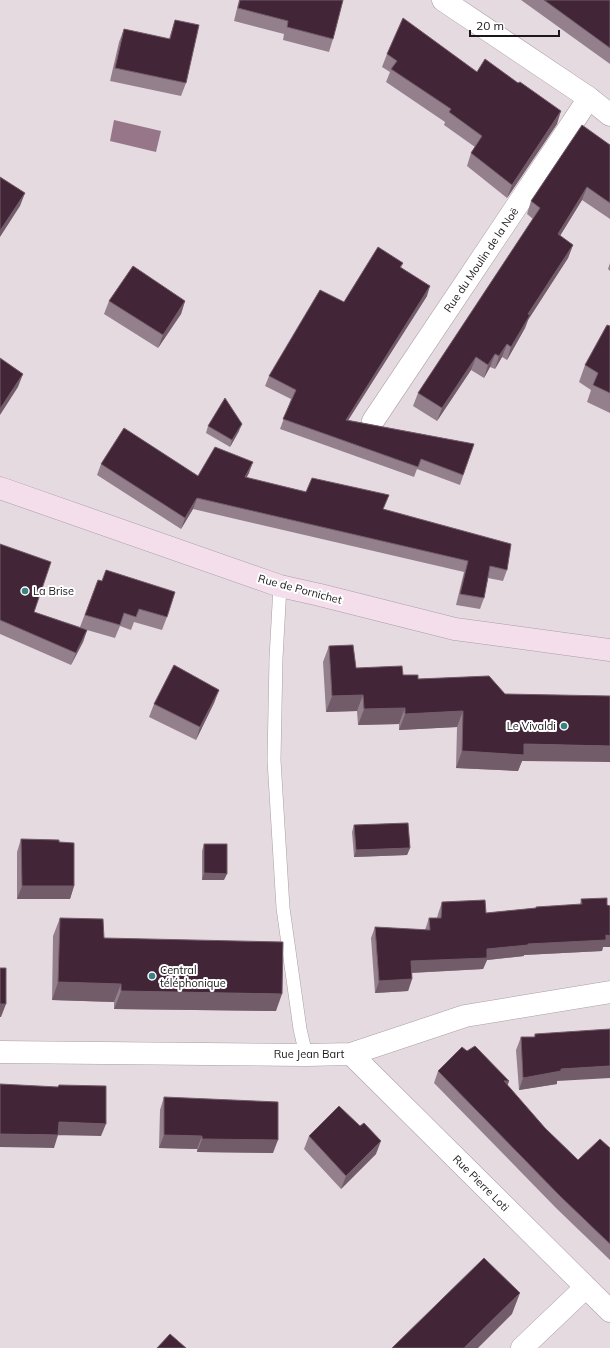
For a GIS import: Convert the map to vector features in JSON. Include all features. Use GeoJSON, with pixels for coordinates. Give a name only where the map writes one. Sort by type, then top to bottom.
{"type":"FeatureCollection","features":[{"type":"Feature","properties":{"kind":"main road","name":"Rue de Pornichet"},"geometry":{"type":"LineString","coordinates":[[0,488],[280,586],[320,594],[455,629],[610,650]]}},
{"type":"Feature","properties":{"kind":"street"},"geometry":{"type":"LineString","coordinates":[[443,0],[589,98],[610,115]]}},
{"type":"Feature","properties":{"kind":"street","name":"Rue du Moulin de la Noë"},"geometry":{"type":"LineString","coordinates":[[373,422],[589,98]]}},
{"type":"Feature","properties":{"kind":"street","name":"Rue Jean Bart"},"geometry":{"type":"LineString","coordinates":[[0,1052],[306,1055],[351,1054],[465,1016],[610,992]]}},
{"type":"Feature","properties":{"kind":"street","name":"Rue Pierre Loti"},"geometry":{"type":"LineString","coordinates":[[351,1054],[610,1311]]}},
{"type":"Feature","properties":{"kind":"street"},"geometry":{"type":"LineString","coordinates":[[522,1348],[586,1287]]}},
{"type":"Feature","properties":{"kind":"lane"},"geometry":{"type":"LineString","coordinates":[[280,586],[276,658],[274,760],[283,908],[300,1029],[306,1055]]}},
{"type":"Feature","properties":{"kind":"shaded area"},"geometry":{"type":"Polygon","coordinates":[[[114,120],[161,131],[156,152],[110,141],[114,120]]]}},
{"type":"Feature","properties":{"kind":"building"},"geometry":{"type":"Polygon","coordinates":[[[240,0],[343,0],[333,39],[287,27],[288,21],[238,8],[240,0]]]}},
{"type":"Feature","properties":{"kind":"building"},"geometry":{"type":"Polygon","coordinates":[[[544,0],[610,0],[610,48],[544,0]]]}},
{"type":"Feature","properties":{"kind":"building"},"geometry":{"type":"Polygon","coordinates":[[[403,18],[477,72],[485,59],[561,111],[512,185],[471,153],[482,136],[449,112],[451,109],[391,69],[397,61],[387,54],[403,18]]]}},
{"type":"Feature","properties":{"kind":"building"},"geometry":{"type":"Polygon","coordinates":[[[175,20],[199,25],[186,83],[115,68],[124,29],[170,39],[175,20]]]}},
{"type":"Feature","properties":{"kind":"building"},"geometry":{"type":"Polygon","coordinates":[[[582,125],[610,145],[610,203],[587,187],[558,234],[573,245],[528,314],[530,315],[511,347],[507,344],[499,356],[495,354],[488,365],[476,357],[442,408],[418,393],[540,208],[531,201],[582,125]]]}},
{"type":"Feature","properties":{"kind":"building"},"geometry":{"type":"Polygon","coordinates":[[[0,177],[25,193],[0,231],[0,177]]]}},
{"type":"Feature","properties":{"kind":"building"},"geometry":{"type":"Polygon","coordinates":[[[378,247],[403,263],[400,267],[430,286],[346,420],[474,444],[463,475],[421,459],[418,467],[283,419],[296,390],[269,376],[320,290],[344,302],[378,247]]]}},
{"type":"Feature","properties":{"kind":"building"},"geometry":{"type":"Polygon","coordinates":[[[133,266],[185,301],[163,335],[109,301],[133,266]]]}},
{"type":"Feature","properties":{"kind":"building"},"geometry":{"type":"Polygon","coordinates":[[[607,325],[610,326],[610,393],[593,385],[598,373],[585,365],[607,325]]]}},
{"type":"Feature","properties":{"kind":"building"},"geometry":{"type":"Polygon","coordinates":[[[0,358],[23,374],[0,409],[0,358]]]}},
{"type":"Feature","properties":{"kind":"building"},"geometry":{"type":"Polygon","coordinates":[[[225,398],[242,424],[232,440],[208,426],[225,398]]]}},
{"type":"Feature","properties":{"kind":"building"},"geometry":{"type":"Polygon","coordinates":[[[124,428],[198,476],[215,447],[253,462],[245,477],[306,492],[312,478],[389,495],[383,509],[511,544],[507,570],[490,566],[484,598],[460,594],[468,561],[197,498],[185,518],[101,464],[124,428]]]}},
{"type":"Feature","properties":{"kind":"building"},"geometry":{"type":"Polygon","coordinates":[[[0,544],[51,562],[34,612],[87,630],[76,653],[0,620],[0,544]]]}},
{"type":"Feature","properties":{"kind":"building"},"geometry":{"type":"Polygon","coordinates":[[[106,570],[175,592],[167,617],[139,609],[136,617],[124,613],[120,625],[85,615],[98,580],[102,581],[106,570]]]}},
{"type":"Feature","properties":{"kind":"building"},"geometry":{"type":"Polygon","coordinates":[[[353,645],[356,668],[402,666],[403,675],[418,675],[418,679],[489,676],[505,694],[610,696],[610,746],[524,744],[524,755],[462,751],[463,711],[405,714],[405,708],[364,709],[363,695],[332,696],[329,646],[353,645]]]}},
{"type":"Feature","properties":{"kind":"building"},"geometry":{"type":"Polygon","coordinates":[[[174,665],[219,690],[200,727],[154,704],[174,665]]]}},
{"type":"Feature","properties":{"kind":"building"},"geometry":{"type":"Polygon","coordinates":[[[408,823],[410,848],[356,850],[354,825],[408,823]]]}},
{"type":"Feature","properties":{"kind":"building"},"geometry":{"type":"Polygon","coordinates":[[[21,839],[59,840],[59,842],[74,843],[74,886],[22,886],[21,839]]]}},
{"type":"Feature","properties":{"kind":"building"},"geometry":{"type":"Polygon","coordinates":[[[204,844],[227,844],[227,874],[204,873],[204,844]]]}},
{"type":"Feature","properties":{"kind":"building"},"geometry":{"type":"Polygon","coordinates":[[[607,898],[607,905],[610,906],[610,936],[606,935],[606,940],[528,944],[487,949],[487,958],[411,961],[412,979],[379,981],[375,927],[430,930],[429,918],[441,918],[442,902],[485,900],[486,913],[536,907],[582,904],[581,899],[607,898]]]}},
{"type":"Feature","properties":{"kind":"building"},"geometry":{"type":"Polygon","coordinates":[[[60,918],[103,919],[104,938],[283,942],[282,994],[121,991],[121,984],[58,982],[60,918]]]}},
{"type":"Feature","properties":{"kind":"building"},"geometry":{"type":"Polygon","coordinates":[[[0,968],[6,968],[6,1004],[0,1004],[0,968]]]}},
{"type":"Feature","properties":{"kind":"building"},"geometry":{"type":"Polygon","coordinates":[[[610,1029],[610,1066],[561,1069],[561,1071],[523,1078],[521,1037],[535,1037],[535,1034],[610,1029]]]}},
{"type":"Feature","properties":{"kind":"building"},"geometry":{"type":"Polygon","coordinates":[[[475,1046],[509,1081],[504,1081],[545,1128],[578,1160],[600,1139],[610,1148],[610,1244],[560,1196],[438,1071],[462,1047],[467,1051],[475,1046]]]}},
{"type":"Feature","properties":{"kind":"building"},"geometry":{"type":"Polygon","coordinates":[[[0,1084],[58,1087],[59,1085],[106,1086],[106,1124],[59,1122],[58,1135],[0,1134],[0,1084]]]}},
{"type":"Feature","properties":{"kind":"building"},"geometry":{"type":"Polygon","coordinates":[[[164,1097],[278,1102],[278,1140],[202,1139],[202,1136],[164,1135],[164,1097]]]}},
{"type":"Feature","properties":{"kind":"building"},"geometry":{"type":"Polygon","coordinates":[[[339,1106],[360,1126],[364,1123],[381,1141],[346,1176],[309,1136],[339,1106]]]}},
{"type":"Feature","properties":{"kind":"building"},"geometry":{"type":"Polygon","coordinates":[[[484,1258],[520,1293],[464,1348],[392,1348],[484,1258]]]}},
{"type":"Feature","properties":{"kind":"building"},"geometry":{"type":"Polygon","coordinates":[[[170,1334],[186,1348],[157,1348],[170,1334]]]}},
{"type":"Feature","properties":{"kind":"place","name":"La Brise"},"geometry":{"type":"Point","coordinates":[25,591]}},
{"type":"Feature","properties":{"kind":"place","name":"Le Vivaldi"},"geometry":{"type":"Point","coordinates":[564,726]}},
{"type":"Feature","properties":{"kind":"place","name":"Central téléphonique"},"geometry":{"type":"Point","coordinates":[152,976]}}]}
